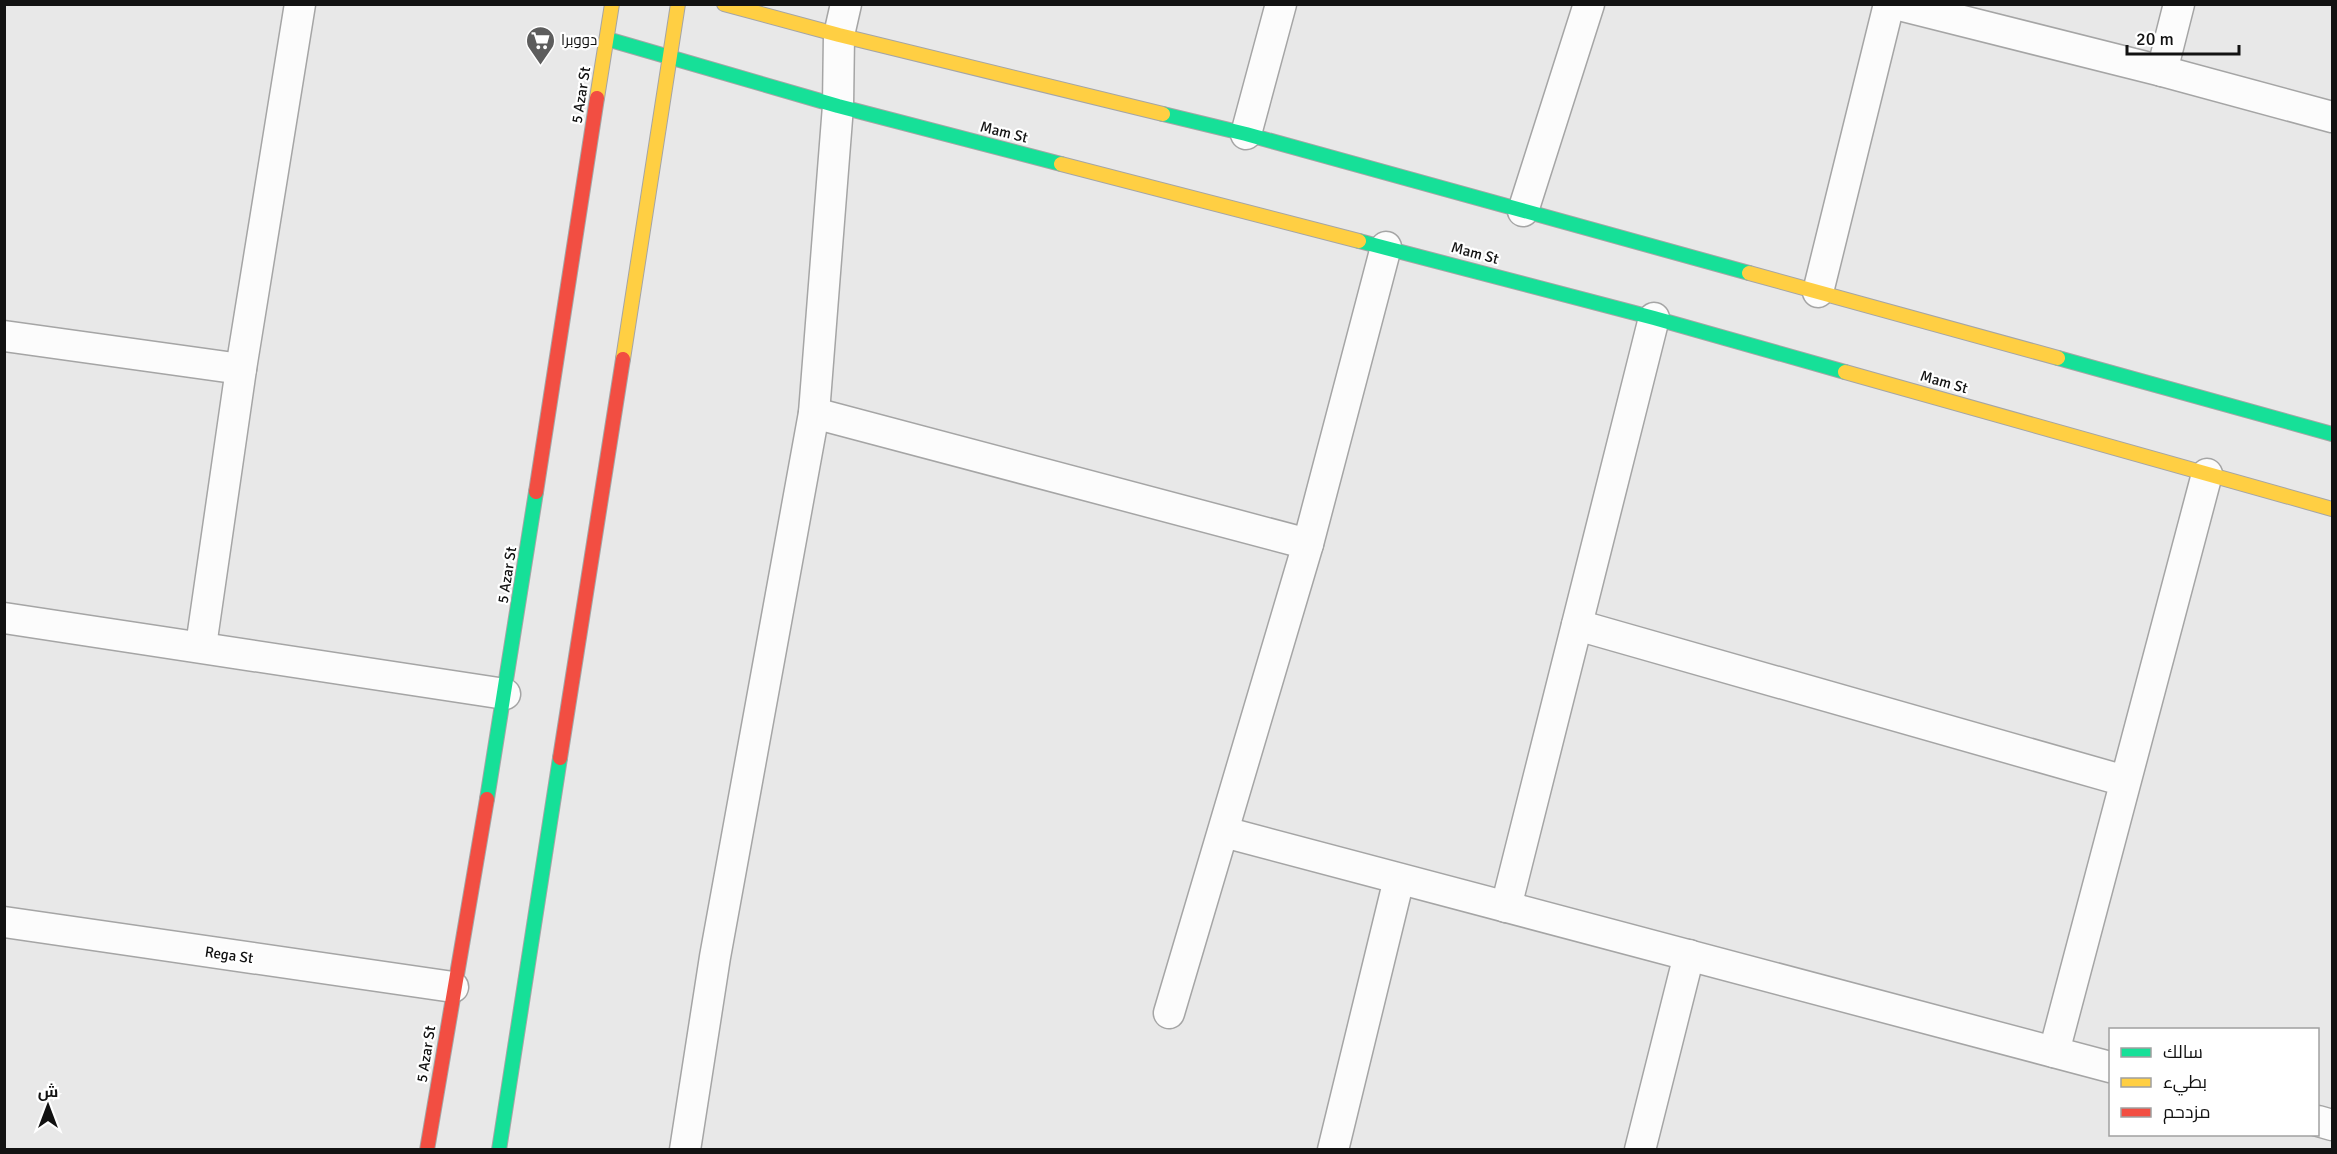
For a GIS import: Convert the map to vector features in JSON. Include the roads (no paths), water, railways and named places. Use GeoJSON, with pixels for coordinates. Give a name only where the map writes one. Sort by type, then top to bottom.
{"type":"FeatureCollection","features":[{"type":"Feature","properties":{"kind":"main road","name":"5 Azar St"},"geometry":{"type":"LineString","coordinates":[[427,1149],[505,694],[612,4]]}},
{"type":"Feature","properties":{"kind":"main road"},"geometry":{"type":"LineString","coordinates":[[499,1149],[678,4]]}},
{"type":"Feature","properties":{"kind":"main road"},"geometry":{"type":"LineString","coordinates":[[724,4],[839,35],[1246,134],[2332,434]]}},
{"type":"Feature","properties":{"kind":"main road","name":"Mam St"},"geometry":{"type":"LineString","coordinates":[[607,39],[838,106],[1654,318],[2332,509]]}},
{"type":"Feature","properties":{"kind":"street"},"geometry":{"type":"LineString","coordinates":[[201,646],[241,369],[300,4]]}},
{"type":"Feature","properties":{"kind":"street"},"geometry":{"type":"LineString","coordinates":[[685,1149],[715,957],[814,413],[838,106],[839,35],[846,4]]}},
{"type":"Feature","properties":{"kind":"street"},"geometry":{"type":"LineString","coordinates":[[1246,134],[1281,4]]}},
{"type":"Feature","properties":{"kind":"street"},"geometry":{"type":"LineString","coordinates":[[1523,211],[1589,4]]}},
{"type":"Feature","properties":{"kind":"street"},"geometry":{"type":"LineString","coordinates":[[1818,292],[1889,4]]}},
{"type":"Feature","properties":{"kind":"street"},"geometry":{"type":"LineString","coordinates":[[1895,4],[2162,71],[2332,117]]}},
{"type":"Feature","properties":{"kind":"street"},"geometry":{"type":"LineString","coordinates":[[2162,71],[2179,4]]}},
{"type":"Feature","properties":{"kind":"street"},"geometry":{"type":"LineString","coordinates":[[1169,1013],[1308,544],[1386,247]]}},
{"type":"Feature","properties":{"kind":"street"},"geometry":{"type":"LineString","coordinates":[[1506,907],[1654,318]]}},
{"type":"Feature","properties":{"kind":"street"},"geometry":{"type":"LineString","coordinates":[[4,336],[241,369]]}},
{"type":"Feature","properties":{"kind":"street"},"geometry":{"type":"LineString","coordinates":[[814,413],[1308,544]]}},
{"type":"Feature","properties":{"kind":"street"},"geometry":{"type":"LineString","coordinates":[[2054,1052],[2207,474]]}},
{"type":"Feature","properties":{"kind":"street"},"geometry":{"type":"LineString","coordinates":[[4,618],[201,646],[505,694]]}},
{"type":"Feature","properties":{"kind":"street"},"geometry":{"type":"LineString","coordinates":[[1577,625],[2125,781]]}},
{"type":"Feature","properties":{"kind":"street"},"geometry":{"type":"LineString","coordinates":[[1224,832],[2109,1066]]}},
{"type":"Feature","properties":{"kind":"street"},"geometry":{"type":"LineString","coordinates":[[1333,1149],[1399,879]]}},
{"type":"Feature","properties":{"kind":"street","name":"Rega St"},"geometry":{"type":"LineString","coordinates":[[4,922],[453,987]]}},
{"type":"Feature","properties":{"kind":"street"},"geometry":{"type":"LineString","coordinates":[[1640,1149],[1689,955]]}},
{"type":"Feature","properties":{"kind":"place","name":"دووبرا"},"geometry":{"type":"Point","coordinates":[540,66]}}]}
